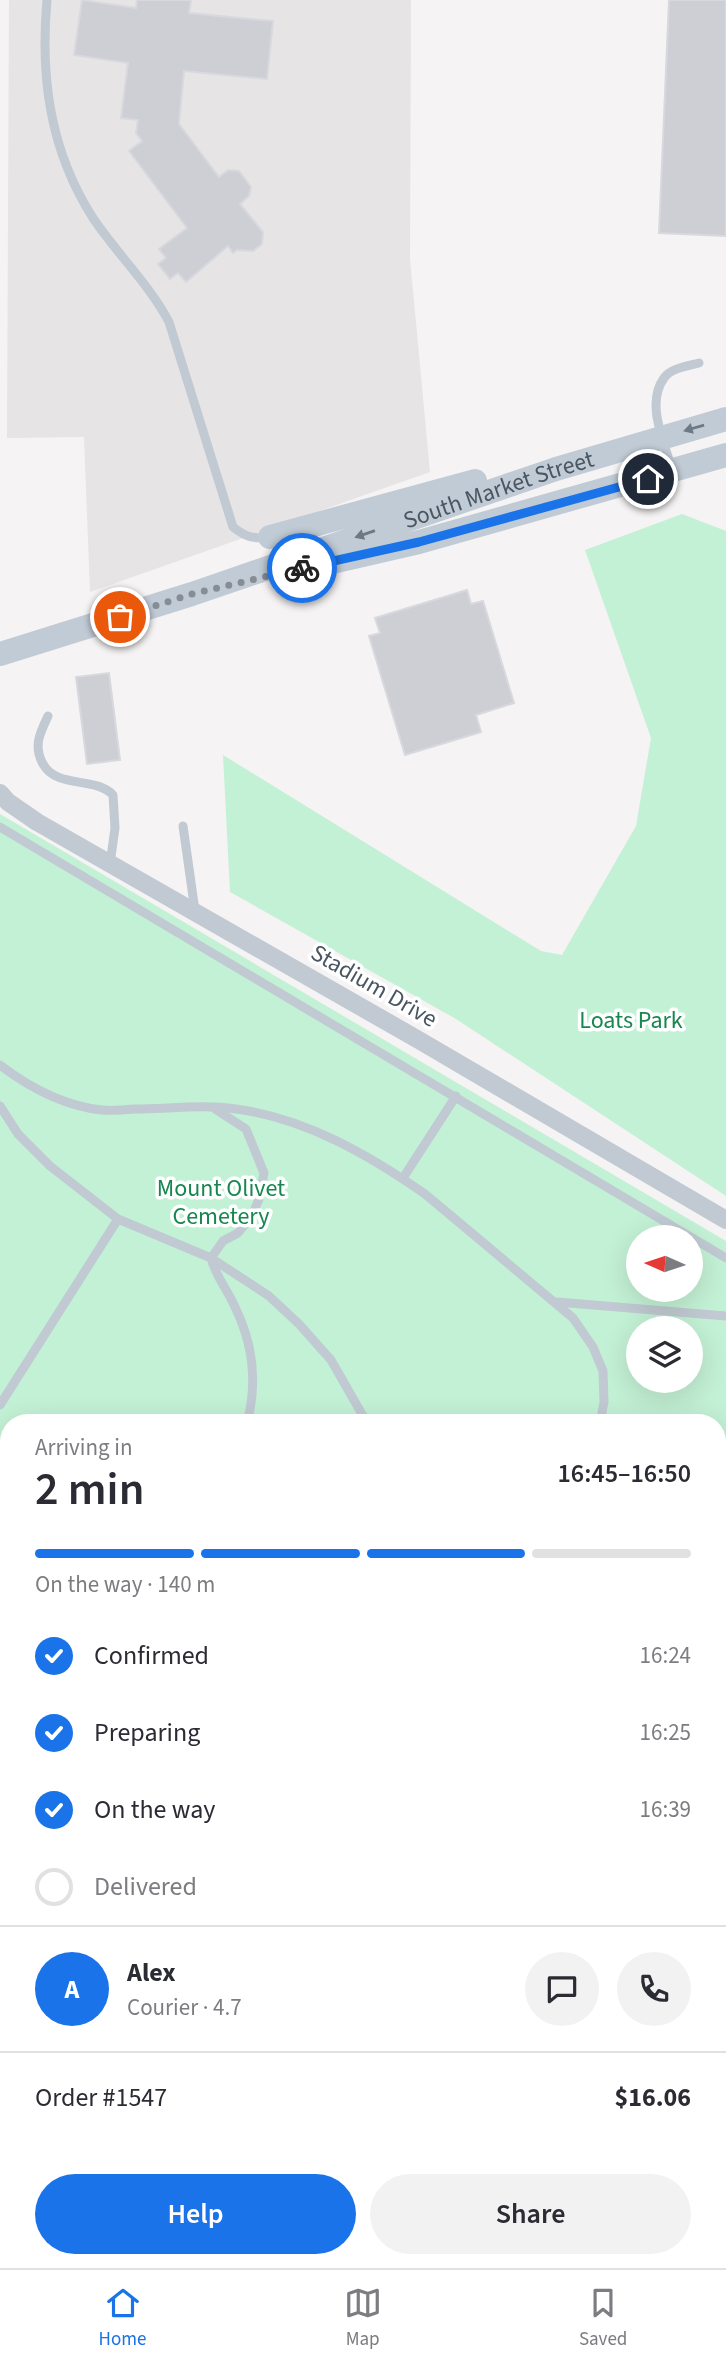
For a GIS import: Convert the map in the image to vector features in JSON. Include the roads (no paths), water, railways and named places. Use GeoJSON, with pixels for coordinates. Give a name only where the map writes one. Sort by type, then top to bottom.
{"type":"FeatureCollection","features":[{"type":"Feature","properties":{"kind":"main road","name":"South Market Street"},"geometry":{"type":"LineString","coordinates":[[0,654],[192,594],[556,468],[726,419]]}},
{"type":"Feature","properties":{"kind":"main road","name":"South Market Street"},"geometry":{"type":"LineString","coordinates":[[192,594],[419,542],[726,455]]}},
{"type":"Feature","properties":{"kind":"main road"},"geometry":{"type":"LineString","coordinates":[[270,537],[472,481],[556,468]]}},
{"type":"Feature","properties":{"kind":"street","name":"Stadium Drive"},"geometry":{"type":"LineString","coordinates":[[0,793],[19,811],[726,1220]]}},
{"type":"Feature","properties":{"kind":"lane"},"geometry":{"type":"LineString","coordinates":[[47,0],[44,69],[50,111],[77,189],[93,218],[158,302],[169,322],[233,527],[254,539],[270,537]]}},
{"type":"Feature","properties":{"kind":"lane"},"geometry":{"type":"LineString","coordinates":[[673,472],[656,412],[658,393],[664,377],[679,368],[699,363]]}},
{"type":"Feature","properties":{"kind":"lane"},"geometry":{"type":"LineString","coordinates":[[48,716],[38,737],[37,747],[45,768],[55,776],[106,787],[113,794],[115,828],[110,864]]}},
{"type":"Feature","properties":{"kind":"lane"},"geometry":{"type":"LineString","coordinates":[[183,826],[195,913]]}},
{"type":"Feature","properties":{"kind":"lane"},"geometry":{"type":"LineString","coordinates":[[0,827],[726,1258]]}},
{"type":"Feature","properties":{"kind":"lane"},"geometry":{"type":"LineString","coordinates":[[0,1065],[16,1077],[55,1097],[102,1110],[236,1109],[286,1121],[330,1137],[402,1178],[425,1194],[573,1318],[593,1347],[603,1371],[602,1414]]}},
{"type":"Feature","properties":{"kind":"lane"},"geometry":{"type":"LineString","coordinates":[[402,1178],[456,1096]]}},
{"type":"Feature","properties":{"kind":"lane"},"geometry":{"type":"LineString","coordinates":[[0,1106],[18,1134],[50,1166],[118,1220],[211,1258],[269,1296],[331,1360],[362,1414]]}},
{"type":"Feature","properties":{"kind":"lane"},"geometry":{"type":"LineString","coordinates":[[211,1258],[223,1241],[237,1233],[252,1216],[260,1199],[264,1173],[246,1129],[213,1108]]}},
{"type":"Feature","properties":{"kind":"lane"},"geometry":{"type":"LineString","coordinates":[[0,1405],[118,1220]]}},
{"type":"Feature","properties":{"kind":"lane"},"geometry":{"type":"LineString","coordinates":[[211,1258],[216,1275],[235,1306],[248,1339],[254,1371],[249,1414]]}},
{"type":"Feature","properties":{"kind":"lane"},"geometry":{"type":"LineString","coordinates":[[555,1302],[726,1316]]}},
{"type":"Feature","properties":{"kind":"park label","name":"Loats Park"},"geometry":{"type":"Point","coordinates":[631,1020]}},
{"type":"Feature","properties":{"kind":"park label","name":"Mount Olivet Cemetery"},"geometry":{"type":"Point","coordinates":[221,1202]}}]}
